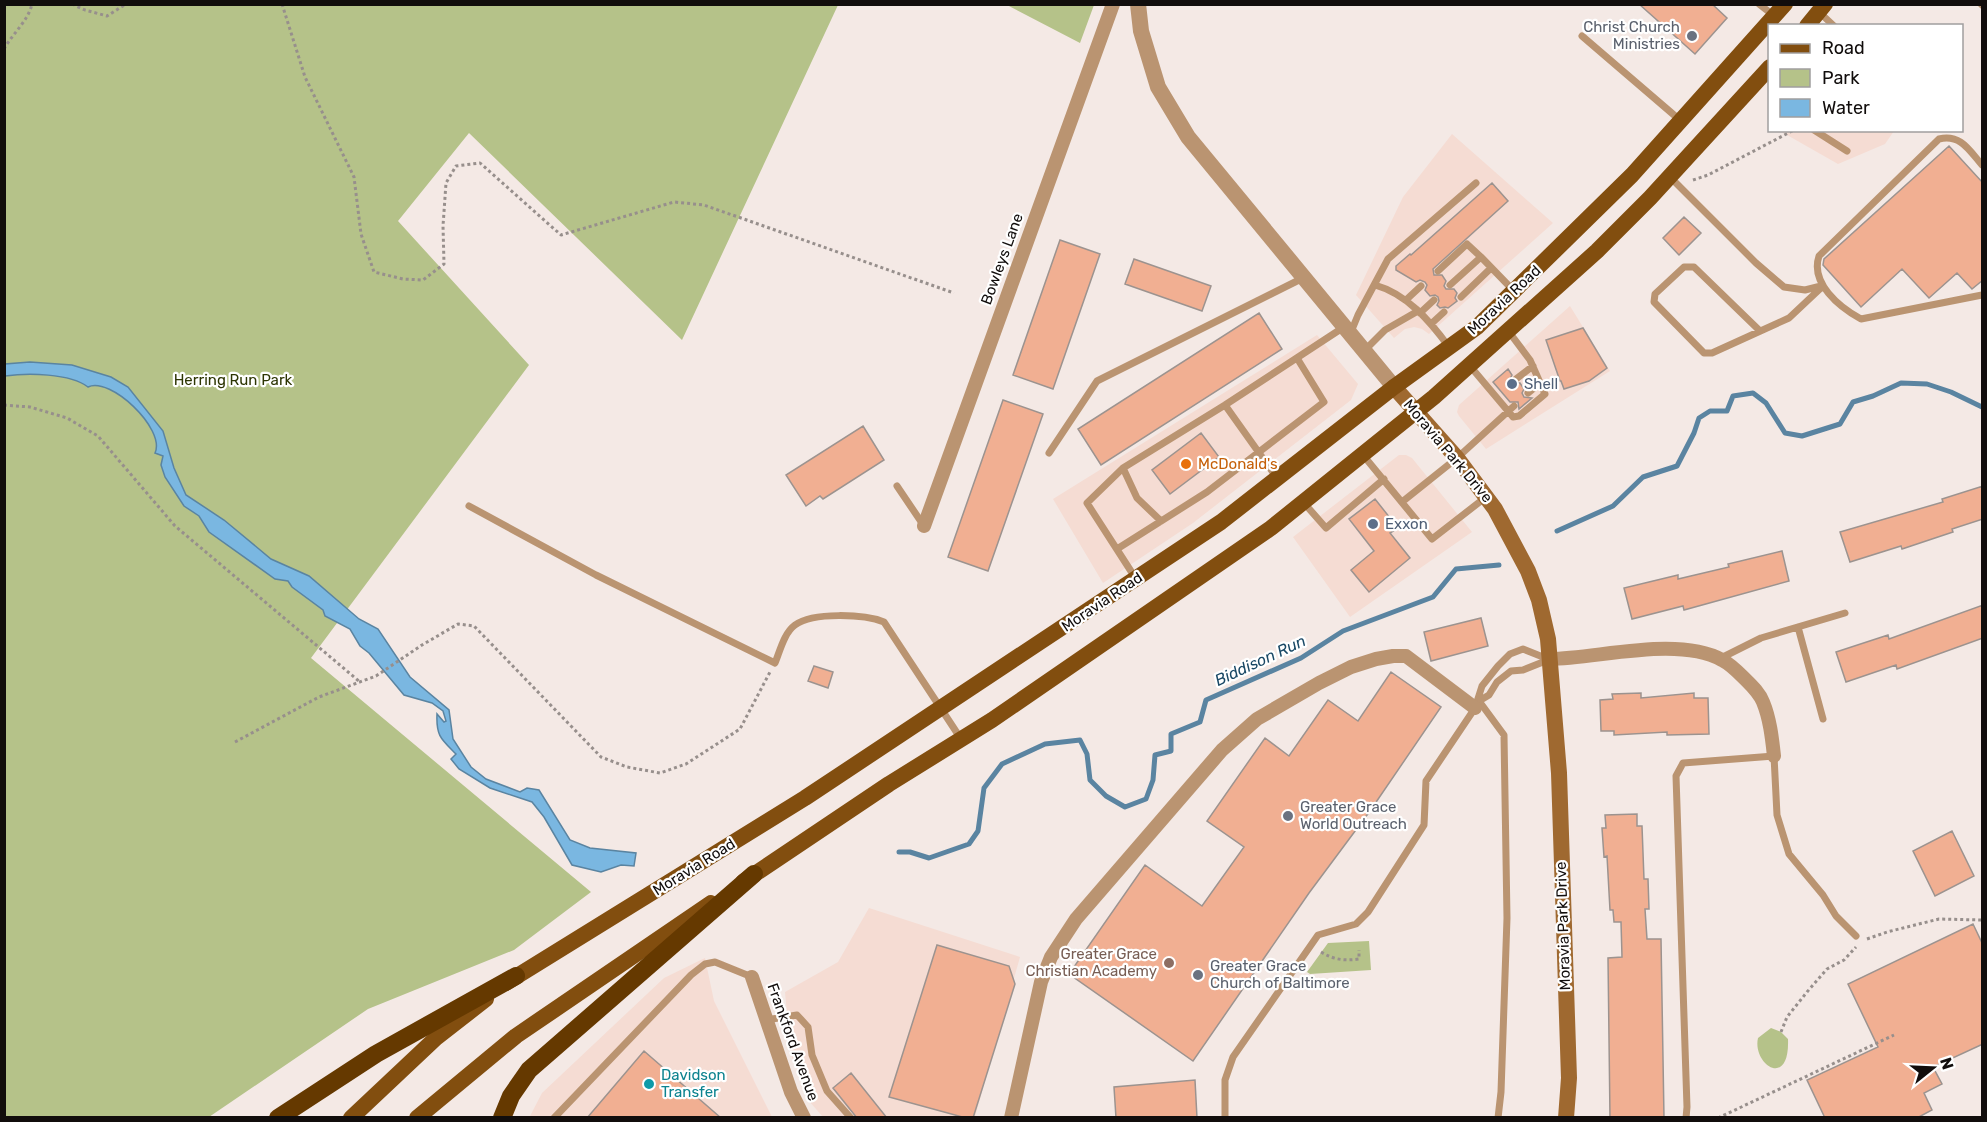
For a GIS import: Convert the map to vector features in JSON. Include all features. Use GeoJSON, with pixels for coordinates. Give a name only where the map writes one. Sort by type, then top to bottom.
{"type":"FeatureCollection","features":[{"type":"Feature","properties":{"kind":"highway"},"geometry":{"type":"LineString","coordinates":[[502,1118],[512,1096],[529,1070],[754,874]]}},
{"type":"Feature","properties":{"kind":"highway"},"geometry":{"type":"LineString","coordinates":[[278,1118],[376,1054],[516,976]]}},
{"type":"Feature","properties":{"kind":"main road"},"geometry":{"type":"LineString","coordinates":[[1809,24],[1822,8]]}},
{"type":"Feature","properties":{"kind":"main road","name":"Moravia Road"},"geometry":{"type":"LineString","coordinates":[[1768,24],[1780,11]]}},
{"type":"Feature","properties":{"kind":"main road","name":"Moravia Road"},"geometry":{"type":"LineString","coordinates":[[351,1118],[436,1038],[516,976],[805,798],[1221,522],[1394,387],[1477,327],[1632,175],[1768,24]]}},
{"type":"Feature","properties":{"kind":"main road","name":"Moravia Road"},"geometry":{"type":"LineString","coordinates":[[417,1118],[516,1036],[889,784],[1141,620],[1271,528],[1470,366],[1597,251],[1670,177],[1768,69]]}},
{"type":"Feature","properties":{"kind":"main road","name":"Moravia Park Drive"},"geometry":{"type":"LineString","coordinates":[[1394,387],[1457,458],[1501,519],[1528,571],[1539,600],[1550,659],[1559,773],[1569,1078],[1566,1118]]}},
{"type":"Feature","properties":{"kind":"street","name":"Bowleys Lane"},"geometry":{"type":"LineString","coordinates":[[924,526],[1113,4]]}},
{"type":"Feature","properties":{"kind":"street","name":"Moravia Park Drive"},"geometry":{"type":"LineString","coordinates":[[1138,4],[1141,31],[1158,87],[1188,137],[1394,387]]}},
{"type":"Feature","properties":{"kind":"street"},"geometry":{"type":"LineString","coordinates":[[1550,659],[1580,658],[1662,648],[1688,650],[1720,658],[1737,671],[1763,700],[1774,756]]}},
{"type":"Feature","properties":{"kind":"street"},"geometry":{"type":"LineString","coordinates":[[1011,1118],[1041,981],[1051,957],[1076,919],[1222,750],[1245,728],[1319,683],[1351,667],[1393,656],[1407,656],[1477,705]]}},
{"type":"Feature","properties":{"kind":"street","name":"Frankford Avenue"},"geometry":{"type":"LineString","coordinates":[[752,977],[791,1092],[804,1118]]}},
{"type":"Feature","properties":{"kind":"lane"},"geometry":{"type":"LineString","coordinates":[[1759,4],[1780,11]]}},
{"type":"Feature","properties":{"kind":"lane"},"geometry":{"type":"LineString","coordinates":[[1822,8],[1833,24]]}},
{"type":"Feature","properties":{"kind":"lane"},"geometry":{"type":"LineString","coordinates":[[1582,36],[1681,121]]}},
{"type":"Feature","properties":{"kind":"lane"},"geometry":{"type":"LineString","coordinates":[[1817,132],[1847,151]]}},
{"type":"Feature","properties":{"kind":"lane"},"geometry":{"type":"LineString","coordinates":[[1983,165],[1959,140],[1950,136],[1939,139],[1819,256],[1816,267],[1822,286],[1847,312],[1861,319],[1983,295]]}},
{"type":"Feature","properties":{"kind":"lane"},"geometry":{"type":"LineString","coordinates":[[1670,177],[1756,263],[1784,287],[1805,290],[1822,286]]}},
{"type":"Feature","properties":{"kind":"lane"},"geometry":{"type":"LineString","coordinates":[[1136,579],[1087,503],[1123,468],[1297,358],[1347,331],[1388,260],[1476,183]]}},
{"type":"Feature","properties":{"kind":"lane"},"geometry":{"type":"LineString","coordinates":[[1438,271],[1467,244],[1514,291]]}},
{"type":"Feature","properties":{"kind":"lane"},"geometry":{"type":"LineString","coordinates":[[1450,285],[1480,257]]}},
{"type":"Feature","properties":{"kind":"lane"},"geometry":{"type":"LineString","coordinates":[[1760,331],[1694,267],[1684,267],[1655,294],[1654,302],[1704,353],[1712,352],[1760,331],[1789,318],[1822,286]]}},
{"type":"Feature","properties":{"kind":"lane"},"geometry":{"type":"LineString","coordinates":[[1461,297],[1491,268]]}},
{"type":"Feature","properties":{"kind":"lane"},"geometry":{"type":"LineString","coordinates":[[1049,453],[1097,381],[1303,278]]}},
{"type":"Feature","properties":{"kind":"lane"},"geometry":{"type":"LineString","coordinates":[[1375,285],[1388,289],[1406,300],[1431,324],[1449,348]]}},
{"type":"Feature","properties":{"kind":"lane"},"geometry":{"type":"LineString","coordinates":[[1406,300],[1421,286]]}},
{"type":"Feature","properties":{"kind":"lane"},"geometry":{"type":"LineString","coordinates":[[1364,351],[1385,330],[1419,312],[1434,300]]}},
{"type":"Feature","properties":{"kind":"lane"},"geometry":{"type":"LineString","coordinates":[[1431,324],[1444,312]]}},
{"type":"Feature","properties":{"kind":"lane"},"geometry":{"type":"LineString","coordinates":[[1470,366],[1499,394],[1511,409],[1513,417],[1519,416],[1545,394],[1533,366],[1509,332]]}},
{"type":"Feature","properties":{"kind":"lane"},"geometry":{"type":"LineString","coordinates":[[1117,549],[1207,492],[1324,402],[1297,358]]}},
{"type":"Feature","properties":{"kind":"lane"},"geometry":{"type":"LineString","coordinates":[[1516,379],[1533,366]]}},
{"type":"Feature","properties":{"kind":"lane"},"geometry":{"type":"LineString","coordinates":[[1528,393],[1540,383]]}},
{"type":"Feature","properties":{"kind":"lane"},"geometry":{"type":"LineString","coordinates":[[1225,405],[1277,478]]}},
{"type":"Feature","properties":{"kind":"lane"},"geometry":{"type":"LineString","coordinates":[[1402,502],[1457,458],[1511,409]]}},
{"type":"Feature","properties":{"kind":"lane"},"geometry":{"type":"LineString","coordinates":[[1363,455],[1432,539],[1486,497]]}},
{"type":"Feature","properties":{"kind":"lane"},"geometry":{"type":"LineString","coordinates":[[1123,468],[1137,498],[1161,521]]}},
{"type":"Feature","properties":{"kind":"lane"},"geometry":{"type":"LineString","coordinates":[[1303,503],[1326,528],[1383,479]]}},
{"type":"Feature","properties":{"kind":"lane"},"geometry":{"type":"LineString","coordinates":[[897,486],[924,526]]}},
{"type":"Feature","properties":{"kind":"lane"},"geometry":{"type":"LineString","coordinates":[[469,506],[596,575],[775,663],[788,632],[795,625],[806,620],[862,616],[884,622],[961,739]]}},
{"type":"Feature","properties":{"kind":"lane"},"geometry":{"type":"LineString","coordinates":[[1720,658],[1761,638],[1845,613]]}},
{"type":"Feature","properties":{"kind":"lane"},"geometry":{"type":"LineString","coordinates":[[1798,627],[1823,719]]}},
{"type":"Feature","properties":{"kind":"lane"},"geometry":{"type":"LineString","coordinates":[[1477,705],[1482,686],[1510,654],[1523,649],[1550,659]]}},
{"type":"Feature","properties":{"kind":"lane"},"geometry":{"type":"LineString","coordinates":[[1225,1118],[1225,1080],[1233,1057],[1321,932],[1356,924],[1368,912],[1424,825],[1426,781],[1477,705],[1489,695],[1497,682],[1511,671],[1523,670],[1550,659]]}},
{"type":"Feature","properties":{"kind":"lane"},"geometry":{"type":"LineString","coordinates":[[1477,705],[1504,735],[1507,918],[1501,1092],[1498,1118]]}},
{"type":"Feature","properties":{"kind":"lane"},"geometry":{"type":"LineString","coordinates":[[1686,1118],[1676,776],[1683,764],[1774,756],[1777,815],[1789,854],[1823,895],[1836,916],[1857,936]]}},
{"type":"Feature","properties":{"kind":"lane"},"geometry":{"type":"LineString","coordinates":[[554,1118],[691,975],[705,964],[715,962],[752,977]]}},
{"type":"Feature","properties":{"kind":"lane"},"geometry":{"type":"LineString","coordinates":[[766,1020],[797,1015],[808,1027],[812,1055],[826,1091],[850,1118]]}},
{"type":"Feature","properties":{"kind":"path"},"geometry":{"type":"LineString","coordinates":[[4,49],[30,14],[32,4]]}},
{"type":"Feature","properties":{"kind":"path"},"geometry":{"type":"LineString","coordinates":[[72,4],[107,16],[126,4]]}},
{"type":"Feature","properties":{"kind":"path"},"geometry":{"type":"LineString","coordinates":[[282,4],[305,77],[354,177],[361,234],[374,272],[403,279],[423,279],[444,264],[443,226],[446,183],[456,166],[480,163],[561,235],[674,202],[704,205],[954,293]]}},
{"type":"Feature","properties":{"kind":"path"},"geometry":{"type":"LineString","coordinates":[[1693,180],[1708,175],[1790,132]]}},
{"type":"Feature","properties":{"kind":"path"},"geometry":{"type":"LineString","coordinates":[[4,405],[30,407],[67,418],[98,436],[175,526],[360,682]]}},
{"type":"Feature","properties":{"kind":"path"},"geometry":{"type":"LineString","coordinates":[[235,742],[319,697],[382,672],[458,624],[474,626],[601,757],[627,766],[660,773],[686,764],[740,729],[775,663]]}},
{"type":"Feature","properties":{"kind":"path"},"geometry":{"type":"LineString","coordinates":[[1781,1032],[1786,1017],[1827,969],[1844,960],[1861,942],[1887,932],[1938,920],[1983,920]]}},
{"type":"Feature","properties":{"kind":"path"},"geometry":{"type":"LineString","coordinates":[[1310,945],[1332,959],[1359,959],[1359,950]]}},
{"type":"Feature","properties":{"kind":"path"},"geometry":{"type":"LineString","coordinates":[[1718,1118],[1894,1035]]}},
{"type":"Feature","properties":{"kind":"shaded area"},"geometry":{"type":"Polygon","coordinates":[[[1782,132],[1893,132],[1885,144],[1838,164],[1782,132]]]}},
{"type":"Feature","properties":{"kind":"shaded area"},"geometry":{"type":"Polygon","coordinates":[[[1452,134],[1553,223],[1429,334],[1414,327],[1405,329],[1394,338],[1356,295],[1403,197],[1452,134]]]}},
{"type":"Feature","properties":{"kind":"shaded area"},"geometry":{"type":"Polygon","coordinates":[[[1570,306],[1610,371],[1486,449],[1459,416],[1457,412],[1459,405],[1570,306]]]}},
{"type":"Feature","properties":{"kind":"shaded area"},"geometry":{"type":"Polygon","coordinates":[[[1317,335],[1358,384],[1351,400],[1193,523],[1103,583],[1053,499],[1317,335]]]}},
{"type":"Feature","properties":{"kind":"shaded area"},"geometry":{"type":"Polygon","coordinates":[[[1399,455],[1412,458],[1472,532],[1350,617],[1293,537],[1399,455]]]}},
{"type":"Feature","properties":{"kind":"shaded area"},"geometry":{"type":"Polygon","coordinates":[[[869,908],[1020,957],[975,1117],[823,1117],[809,1101],[791,1055],[785,992],[838,962],[869,908]]]}},
{"type":"Feature","properties":{"kind":"shaded area"},"geometry":{"type":"Polygon","coordinates":[[[705,958],[714,1001],[772,1117],[529,1118],[542,1093],[664,978],[705,958]]]}},
{"type":"Feature","properties":{"kind":"green space","name":"Herring Run Park"},"geometry":{"type":"Polygon","coordinates":[[[5,5],[838,5],[682,340],[469,133],[398,221],[529,365],[311,658],[591,892],[514,950],[368,1009],[209,1117],[5,1118],[5,5]]]}},
{"type":"Feature","properties":{"kind":"green space"},"geometry":{"type":"Polygon","coordinates":[[[1007,5],[1094,5],[1080,43],[1007,5]]]}},
{"type":"Feature","properties":{"kind":"green space"},"geometry":{"type":"Polygon","coordinates":[[[1369,941],[1371,970],[1310,974],[1307,972],[1328,943],[1369,941]]]}},
{"type":"Feature","properties":{"kind":"green space"},"geometry":{"type":"Polygon","coordinates":[[[1771,1028],[1781,1032],[1788,1039],[1787,1055],[1783,1064],[1778,1068],[1765,1063],[1758,1048],[1758,1038],[1771,1028]]]}},
{"type":"Feature","properties":{"kind":"water"},"geometry":{"type":"Polygon","coordinates":[[[30,362],[72,365],[111,377],[128,387],[163,431],[174,468],[186,495],[224,520],[271,559],[309,576],[359,619],[378,629],[410,677],[449,710],[453,739],[471,767],[486,779],[520,792],[527,788],[539,790],[570,840],[590,848],[636,853],[634,866],[621,865],[601,872],[572,865],[544,817],[532,802],[490,788],[459,769],[451,759],[456,754],[443,741],[437,727],[437,714],[444,722],[446,721],[443,711],[432,703],[404,695],[369,653],[360,646],[350,629],[325,616],[323,610],[292,587],[288,581],[275,579],[209,532],[199,516],[184,506],[165,477],[161,465],[163,456],[155,453],[156,443],[152,431],[134,407],[109,389],[98,386],[88,387],[71,379],[36,374],[5,376],[5,364],[30,362]]]}},
{"type":"Feature","properties":{"kind":"building","name":"Christ Church Ministries"},"geometry":{"type":"Polygon","coordinates":[[[1639,4],[1712,4],[1727,18],[1695,54],[1639,4]]]}},
{"type":"Feature","properties":{"kind":"building"},"geometry":{"type":"Polygon","coordinates":[[[1949,146],[1983,183],[1983,280],[1972,289],[1957,273],[1929,298],[1902,269],[1861,307],[1823,265],[1824,259],[1949,146]]]}},
{"type":"Feature","properties":{"kind":"building"},"geometry":{"type":"Polygon","coordinates":[[[1492,183],[1508,201],[1433,269],[1434,275],[1442,275],[1446,281],[1444,286],[1446,289],[1454,289],[1457,293],[1455,298],[1457,301],[1448,308],[1440,308],[1437,305],[1438,297],[1430,296],[1425,290],[1427,285],[1425,282],[1420,280],[1416,282],[1396,270],[1396,266],[1492,183]]]}},
{"type":"Feature","properties":{"kind":"building"},"geometry":{"type":"Polygon","coordinates":[[[1684,217],[1701,233],[1679,255],[1663,238],[1684,217]]]}},
{"type":"Feature","properties":{"kind":"building"},"geometry":{"type":"Polygon","coordinates":[[[1060,240],[1100,254],[1053,389],[1013,375],[1060,240]]]}},
{"type":"Feature","properties":{"kind":"building"},"geometry":{"type":"Polygon","coordinates":[[[1134,259],[1211,286],[1202,311],[1125,284],[1134,259]]]}},
{"type":"Feature","properties":{"kind":"building"},"geometry":{"type":"Polygon","coordinates":[[[1259,313],[1282,349],[1101,465],[1078,429],[1259,313]]]}},
{"type":"Feature","properties":{"kind":"building"},"geometry":{"type":"Polygon","coordinates":[[[1583,328],[1607,368],[1589,381],[1564,389],[1546,340],[1583,328]]]}},
{"type":"Feature","properties":{"kind":"building"},"geometry":{"type":"Polygon","coordinates":[[[1508,369],[1512,375],[1510,379],[1512,383],[1520,383],[1524,389],[1522,393],[1524,397],[1532,398],[1519,409],[1518,402],[1510,402],[1493,382],[1508,369]]]}},
{"type":"Feature","properties":{"kind":"building"},"geometry":{"type":"Polygon","coordinates":[[[1003,400],[1043,414],[988,571],[948,557],[1003,400]]]}},
{"type":"Feature","properties":{"kind":"building"},"geometry":{"type":"Polygon","coordinates":[[[863,426],[884,460],[823,499],[820,496],[806,506],[786,475],[863,426]]]}},
{"type":"Feature","properties":{"kind":"building","name":"McDonald's"},"geometry":{"type":"Polygon","coordinates":[[[1201,433],[1219,457],[1170,494],[1152,470],[1201,433]]]}},
{"type":"Feature","properties":{"kind":"building"},"geometry":{"type":"Polygon","coordinates":[[[1983,486],[1983,519],[1902,549],[1901,546],[1850,562],[1840,532],[1943,502],[1942,499],[1983,486]]]}},
{"type":"Feature","properties":{"kind":"building"},"geometry":{"type":"Polygon","coordinates":[[[1375,499],[1398,528],[1390,533],[1410,558],[1369,592],[1351,570],[1374,551],[1349,519],[1375,499]]]}},
{"type":"Feature","properties":{"kind":"building"},"geometry":{"type":"Polygon","coordinates":[[[1782,551],[1789,581],[1684,610],[1683,606],[1632,619],[1624,588],[1678,575],[1678,579],[1782,551]]]}},
{"type":"Feature","properties":{"kind":"building"},"geometry":{"type":"Polygon","coordinates":[[[1983,605],[1983,638],[1897,669],[1896,665],[1846,682],[1836,652],[1888,635],[1889,639],[1983,605]]]}},
{"type":"Feature","properties":{"kind":"building"},"geometry":{"type":"Polygon","coordinates":[[[1481,618],[1488,646],[1431,661],[1424,632],[1481,618]]]}},
{"type":"Feature","properties":{"kind":"building"},"geometry":{"type":"Polygon","coordinates":[[[814,666],[833,672],[828,688],[808,681],[814,666]]]}},
{"type":"Feature","properties":{"kind":"building"},"geometry":{"type":"Polygon","coordinates":[[[1391,672],[1441,707],[1193,1061],[1069,974],[1145,865],[1202,906],[1244,847],[1207,821],[1265,738],[1289,756],[1328,700],[1358,721],[1391,672]]]}},
{"type":"Feature","properties":{"kind":"building"},"geometry":{"type":"Polygon","coordinates":[[[1641,693],[1641,698],[1694,693],[1694,698],[1708,698],[1709,734],[1667,735],[1667,732],[1614,735],[1614,731],[1601,731],[1600,700],[1613,699],[1612,694],[1641,693]]]}},
{"type":"Feature","properties":{"kind":"building"},"geometry":{"type":"Polygon","coordinates":[[[1637,814],[1637,826],[1642,826],[1644,879],[1648,879],[1649,909],[1645,909],[1647,939],[1661,939],[1664,1118],[1610,1118],[1608,958],[1622,957],[1621,922],[1614,922],[1613,910],[1610,910],[1607,856],[1604,857],[1602,828],[1606,828],[1605,815],[1637,814]]]}},
{"type":"Feature","properties":{"kind":"building"},"geometry":{"type":"Polygon","coordinates":[[[1952,831],[1974,876],[1935,896],[1913,851],[1952,831]]]}},
{"type":"Feature","properties":{"kind":"building"},"geometry":{"type":"Polygon","coordinates":[[[1973,924],[1983,945],[1983,1044],[1933,1067],[1942,1084],[1924,1093],[1932,1110],[1917,1118],[1825,1118],[1807,1080],[1878,1047],[1848,984],[1973,924]]]}},
{"type":"Feature","properties":{"kind":"building"},"geometry":{"type":"Polygon","coordinates":[[[937,945],[1009,966],[1015,984],[973,1118],[889,1097],[937,945]]]}},
{"type":"Feature","properties":{"kind":"building","name":"Davidson Transfer"},"geometry":{"type":"Polygon","coordinates":[[[644,1051],[721,1118],[587,1118],[644,1051]]]}},
{"type":"Feature","properties":{"kind":"building"},"geometry":{"type":"Polygon","coordinates":[[[851,1073],[887,1118],[857,1118],[833,1088],[851,1073]]]}},
{"type":"Feature","properties":{"kind":"building"},"geometry":{"type":"Polygon","coordinates":[[[1195,1080],[1197,1118],[1116,1118],[1114,1087],[1195,1080]]]}},
{"type":"Feature","properties":{"kind":"waterway","name":"Biddison Run"},"geometry":{"type":"LineString","coordinates":[[1557,531],[1613,506],[1643,477],[1677,466],[1699,418],[1710,411],[1727,411],[1733,396],[1753,393],[1766,403],[1785,433],[1802,436],[1840,424],[1853,402],[1901,383],[1927,384],[1951,392],[1982,407]]}},
{"type":"Feature","properties":{"kind":"waterway","name":"Biddison Run"},"geometry":{"type":"LineString","coordinates":[[899,852],[910,852],[929,858],[969,844],[978,831],[984,788],[1002,764],[1045,744],[1080,740],[1087,754],[1090,780],[1106,796],[1125,807],[1146,799],[1153,780],[1155,755],[1171,751],[1171,734],[1200,722],[1206,700],[1301,658],[1343,631],[1433,597],[1456,569],[1499,565]]}},
{"type":"Feature","properties":{"kind":"place","name":"Christ Church Ministries"},"geometry":{"type":"Point","coordinates":[1692,36]}},
{"type":"Feature","properties":{"kind":"place","name":"Shell"},"geometry":{"type":"Point","coordinates":[1512,384]}},
{"type":"Feature","properties":{"kind":"place","name":"McDonald's"},"geometry":{"type":"Point","coordinates":[1186,464]}},
{"type":"Feature","properties":{"kind":"place","name":"Exxon"},"geometry":{"type":"Point","coordinates":[1373,524]}},
{"type":"Feature","properties":{"kind":"place","name":"Greater Grace World Outreach"},"geometry":{"type":"Point","coordinates":[1288,816]}},
{"type":"Feature","properties":{"kind":"place","name":"Greater Grace Christian Academy"},"geometry":{"type":"Point","coordinates":[1169,963]}},
{"type":"Feature","properties":{"kind":"place","name":"Greater Grace Church of Baltimore"},"geometry":{"type":"Point","coordinates":[1198,975]}},
{"type":"Feature","properties":{"kind":"place","name":"Davidson Transfer"},"geometry":{"type":"Point","coordinates":[649,1084]}}]}
